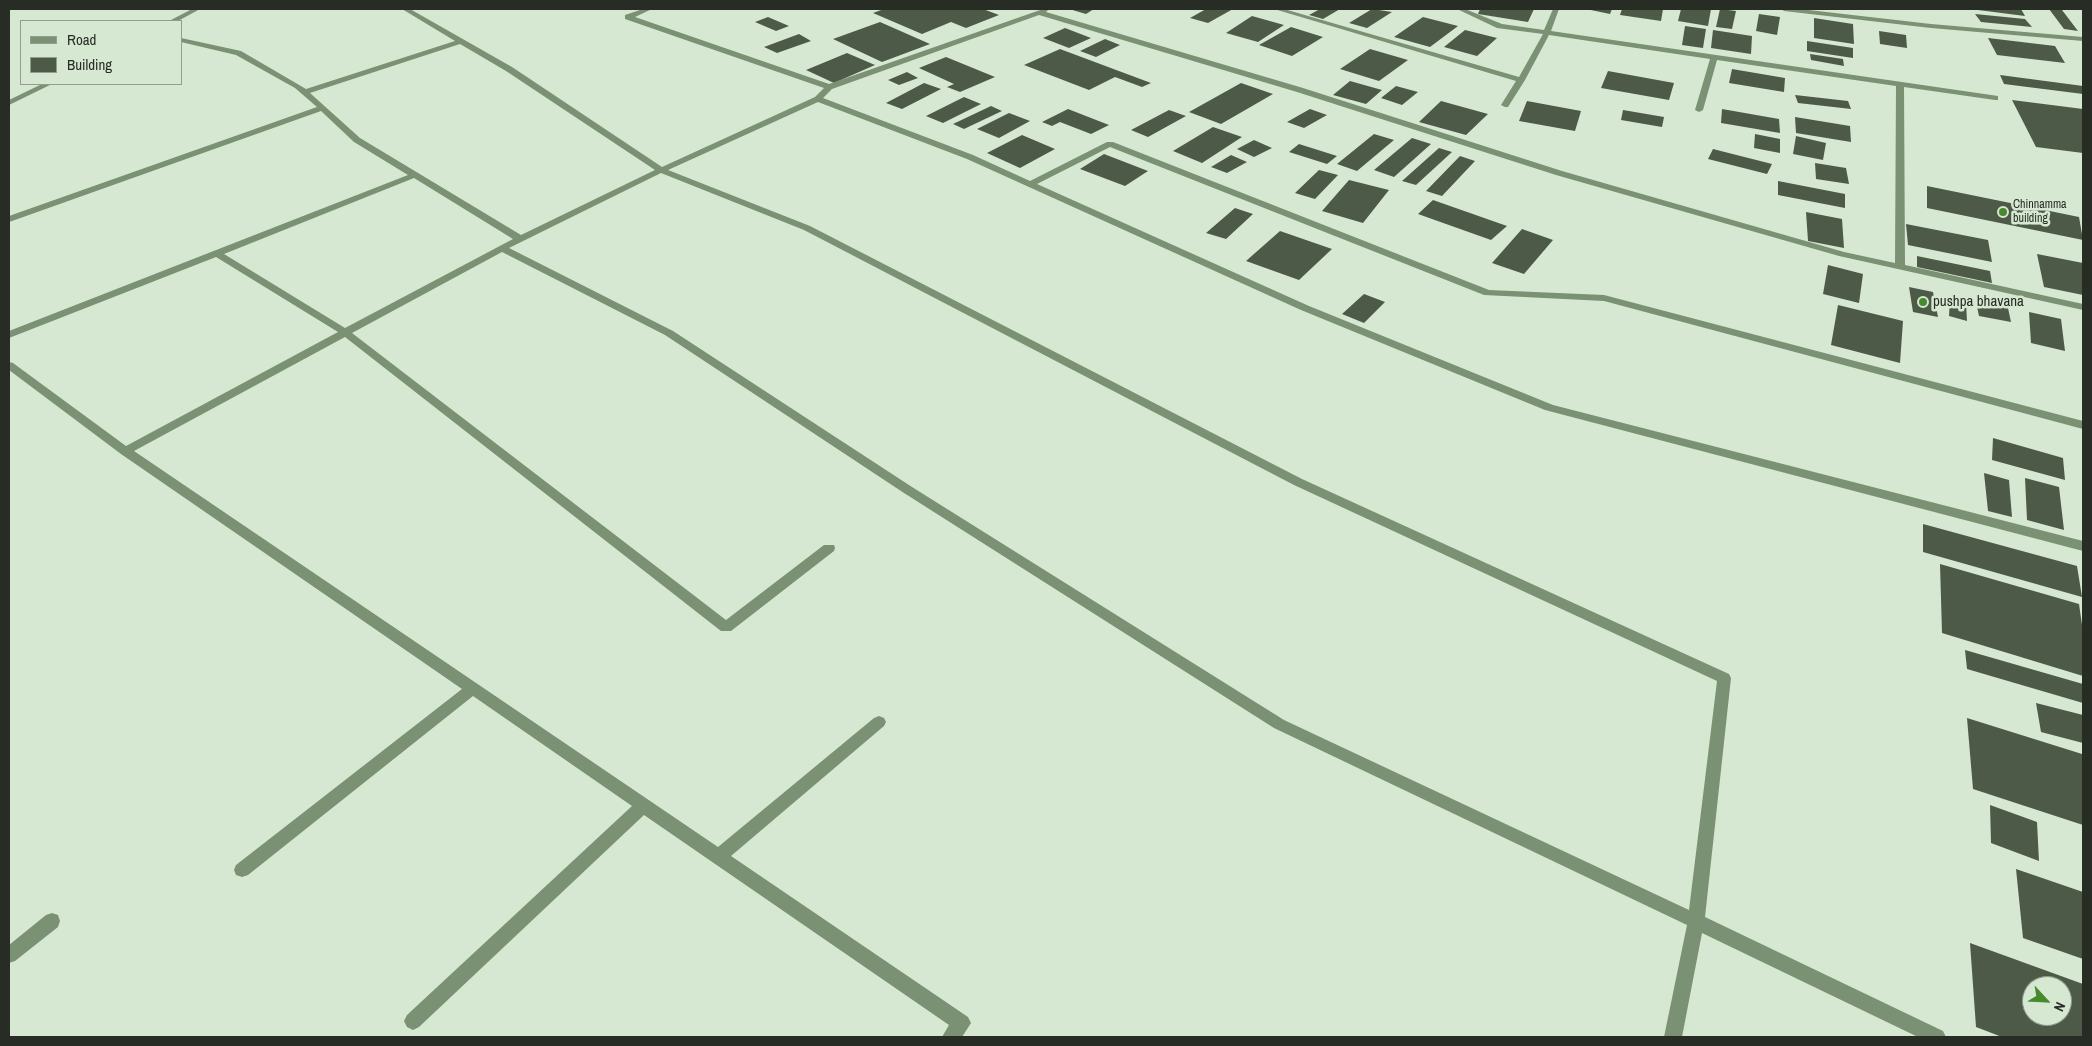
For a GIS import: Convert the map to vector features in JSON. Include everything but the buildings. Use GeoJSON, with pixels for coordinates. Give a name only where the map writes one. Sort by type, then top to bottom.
{"type":"FeatureCollection","features":[{"type":"Feature","properties":{"kind":"street"},"geometry":{"type":"LineString","coordinates":[[175,20],[197,9]]}},
{"type":"Feature","properties":{"kind":"street"},"geometry":{"type":"LineString","coordinates":[[405,9],[509,69],[661,170],[807,228],[1298,482],[1724,678],[1696,921],[1673,1037]]}},
{"type":"Feature","properties":{"kind":"street"},"geometry":{"type":"LineString","coordinates":[[646,9],[628,16],[829,87]]}},
{"type":"Feature","properties":{"kind":"street"},"geometry":{"type":"LineString","coordinates":[[1277,9],[1521,80]]}},
{"type":"Feature","properties":{"kind":"street"},"geometry":{"type":"LineString","coordinates":[[1460,9],[1500,26],[1995,98]]}},
{"type":"Feature","properties":{"kind":"street"},"geometry":{"type":"LineString","coordinates":[[1505,105],[1547,33],[1556,9]]}},
{"type":"Feature","properties":{"kind":"street"},"geometry":{"type":"LineString","coordinates":[[1784,9],[1931,26],[2083,39]]}},
{"type":"Feature","properties":{"kind":"street"},"geometry":{"type":"LineString","coordinates":[[125,452],[502,248],[661,170],[818,99],[829,87],[1044,11],[1559,173],[1842,254],[2083,307]]}},
{"type":"Feature","properties":{"kind":"street"},"geometry":{"type":"LineString","coordinates":[[182,40],[238,53],[298,86],[357,140],[520,239]]}},
{"type":"Feature","properties":{"kind":"street"},"geometry":{"type":"LineString","coordinates":[[305,92],[461,41]]}},
{"type":"Feature","properties":{"kind":"street"},"geometry":{"type":"LineString","coordinates":[[1699,110],[1714,57]]}},
{"type":"Feature","properties":{"kind":"street"},"geometry":{"type":"LineString","coordinates":[[1900,84],[1900,267]]}},
{"type":"Feature","properties":{"kind":"street"},"geometry":{"type":"LineString","coordinates":[[9,103],[46,85]]}},
{"type":"Feature","properties":{"kind":"street"},"geometry":{"type":"LineString","coordinates":[[818,99],[970,158],[1305,308],[1550,408],[2083,546]]}},
{"type":"Feature","properties":{"kind":"street"},"geometry":{"type":"LineString","coordinates":[[9,219],[322,108]]}},
{"type":"Feature","properties":{"kind":"street"},"geometry":{"type":"LineString","coordinates":[[1030,184],[1110,144],[1488,293],[1604,298],[2083,425]]}},
{"type":"Feature","properties":{"kind":"street"},"geometry":{"type":"LineString","coordinates":[[9,335],[415,175]]}},
{"type":"Feature","properties":{"kind":"street"},"geometry":{"type":"LineString","coordinates":[[502,248],[669,333],[908,490],[1279,724],[1937,1037]]}},
{"type":"Feature","properties":{"kind":"street"},"geometry":{"type":"LineString","coordinates":[[216,254],[346,333],[726,627],[829,548]]}},
{"type":"Feature","properties":{"kind":"street"},"geometry":{"type":"LineString","coordinates":[[9,365],[125,452],[962,1023],[951,1037]]}},
{"type":"Feature","properties":{"kind":"street"},"geometry":{"type":"LineString","coordinates":[[242,870],[473,688]]}},
{"type":"Feature","properties":{"kind":"street"},"geometry":{"type":"LineString","coordinates":[[718,857],[879,722]]}},
{"type":"Feature","properties":{"kind":"street"},"geometry":{"type":"LineString","coordinates":[[413,1021],[644,805]]}},
{"type":"Feature","properties":{"kind":"street"},"geometry":{"type":"LineString","coordinates":[[9,955],[52,921]]}},
{"type":"Feature","properties":{"kind":"place","name":"Chinnamma building"},"geometry":{"type":"Point","coordinates":[2003,212]}},
{"type":"Feature","properties":{"kind":"place","name":"pushpa bhavana"},"geometry":{"type":"Point","coordinates":[1923,302]}}]}
